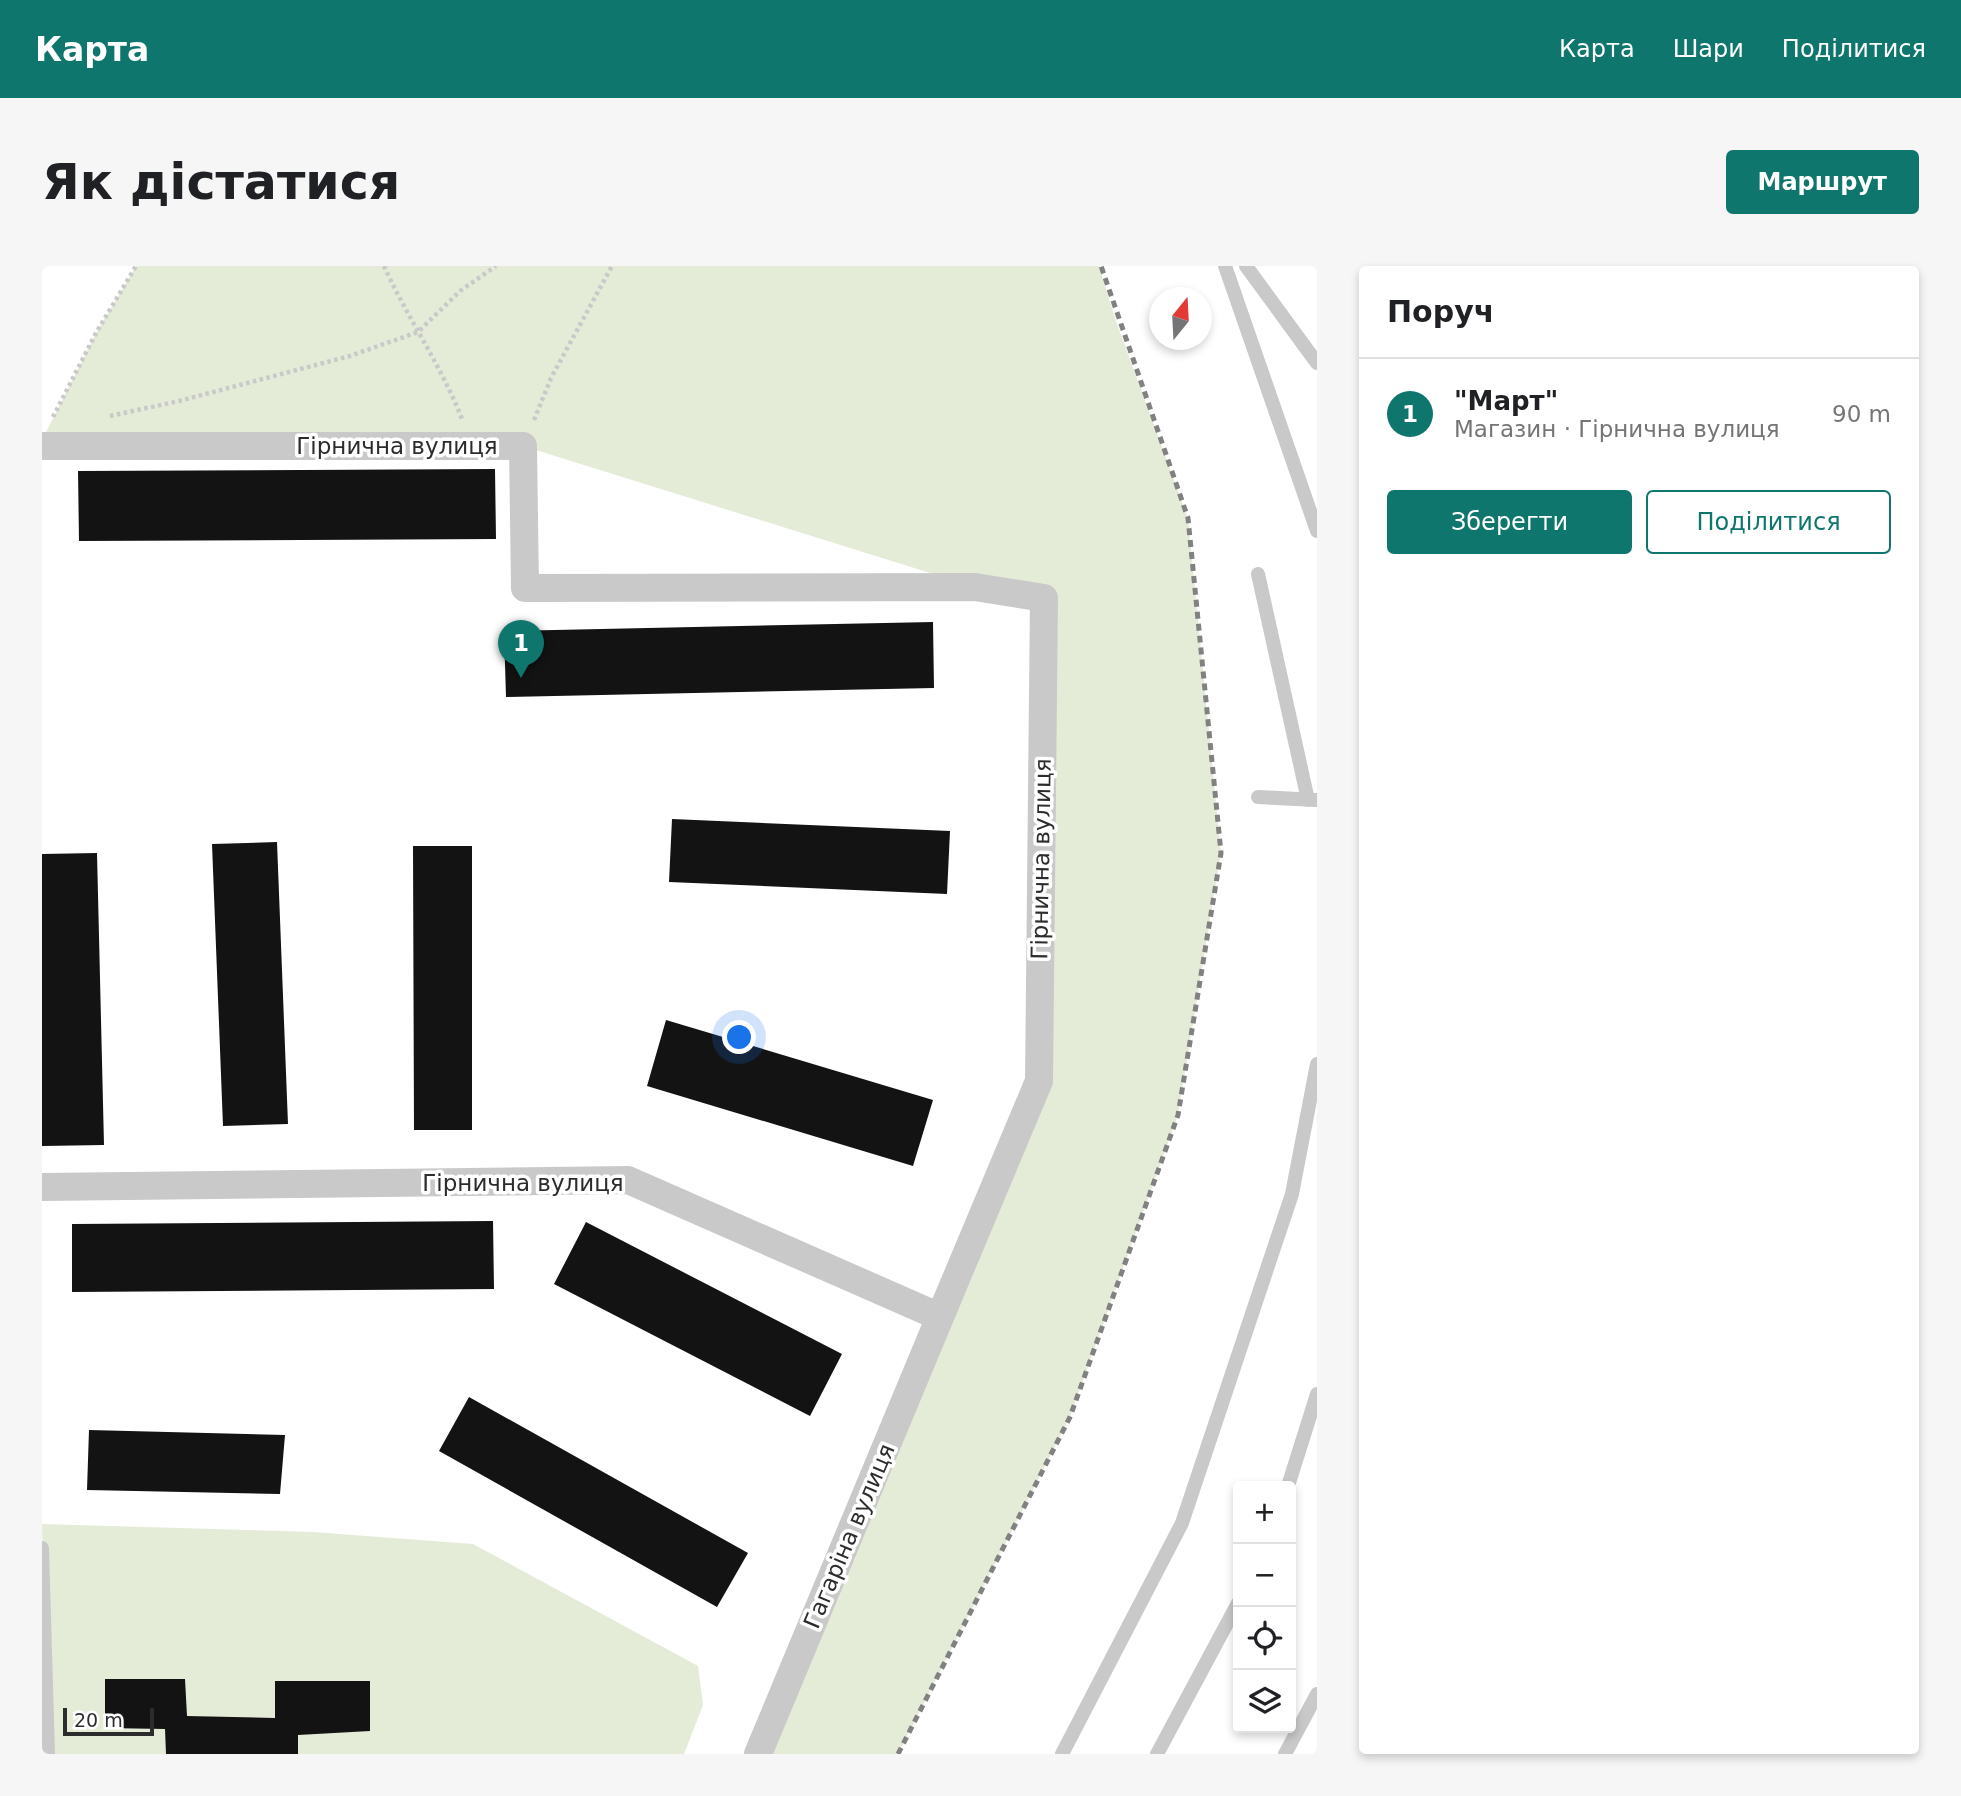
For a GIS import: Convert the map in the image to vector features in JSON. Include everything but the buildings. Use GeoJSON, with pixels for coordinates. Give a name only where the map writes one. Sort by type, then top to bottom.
{"type":"FeatureCollection","features":[{"type":"Feature","properties":{"kind":"street","name":"Гірнична вулиця"},"geometry":{"type":"LineString","coordinates":[[42,1187],[628,1180],[940,1317],[1039,1081],[1044,598],[975,587],[525,588],[523,446],[45,437]]}},
{"type":"Feature","properties":{"kind":"street","name":"Гагаріна вулиця"},"geometry":{"type":"LineString","coordinates":[[758,1754],[940,1317]]}},
{"type":"Feature","properties":{"kind":"lane"},"geometry":{"type":"LineString","coordinates":[[1225,266],[1317,531]]}},
{"type":"Feature","properties":{"kind":"lane"},"geometry":{"type":"LineString","coordinates":[[1246,266],[1317,363]]}},
{"type":"Feature","properties":{"kind":"lane"},"geometry":{"type":"LineString","coordinates":[[1258,574],[1312,800],[1258,797]]}},
{"type":"Feature","properties":{"kind":"lane"},"geometry":{"type":"LineString","coordinates":[[1062,1754],[1182,1522],[1292,1194],[1317,1064]]}},
{"type":"Feature","properties":{"kind":"lane"},"geometry":{"type":"LineString","coordinates":[[1290,1481],[1317,1394]]}},
{"type":"Feature","properties":{"kind":"lane"},"geometry":{"type":"LineString","coordinates":[[42,1548],[48,1754]]}},
{"type":"Feature","properties":{"kind":"lane"},"geometry":{"type":"LineString","coordinates":[[1157,1754],[1236,1607]]}},
{"type":"Feature","properties":{"kind":"lane"},"geometry":{"type":"LineString","coordinates":[[1285,1754],[1317,1694]]}},
{"type":"Feature","properties":{"kind":"path"},"geometry":{"type":"LineString","coordinates":[[45,437],[96,333],[136,266]]}},
{"type":"Feature","properties":{"kind":"path"},"geometry":{"type":"LineString","coordinates":[[384,266],[402,306],[446,378],[472,446]]}},
{"type":"Feature","properties":{"kind":"path"},"geometry":{"type":"LineString","coordinates":[[99,421],[121,411],[179,401],[350,356],[418,332],[460,291],[496,266]]}},
{"type":"Feature","properties":{"kind":"path"},"geometry":{"type":"LineString","coordinates":[[523,446],[551,378],[612,266]]}},
{"type":"Feature","properties":{"kind":"green space"},"geometry":{"type":"Polygon","coordinates":[[[136,266],[1099,266],[1116,321],[1188,518],[1221,853],[1178,1115],[1070,1417],[898,1754],[758,1754],[1039,1081],[1044,598],[975,587],[523,446],[42,440],[96,333],[136,266]]]}},
{"type":"Feature","properties":{"kind":"green space"},"geometry":{"type":"Polygon","coordinates":[[[42,1524],[313,1532],[473,1544],[698,1666],[703,1705],[684,1754],[48,1754],[42,1524]]]}},
{"type":"Feature","properties":{"kind":"railway"},"geometry":{"type":"LineString","coordinates":[[898,1754],[1070,1417],[1178,1115],[1221,853],[1188,518],[1101,266]]}},
{"type":"Feature","properties":{"kind":"place","name":"\"Март\""},"geometry":{"type":"Point","coordinates":[521,678]}}]}
